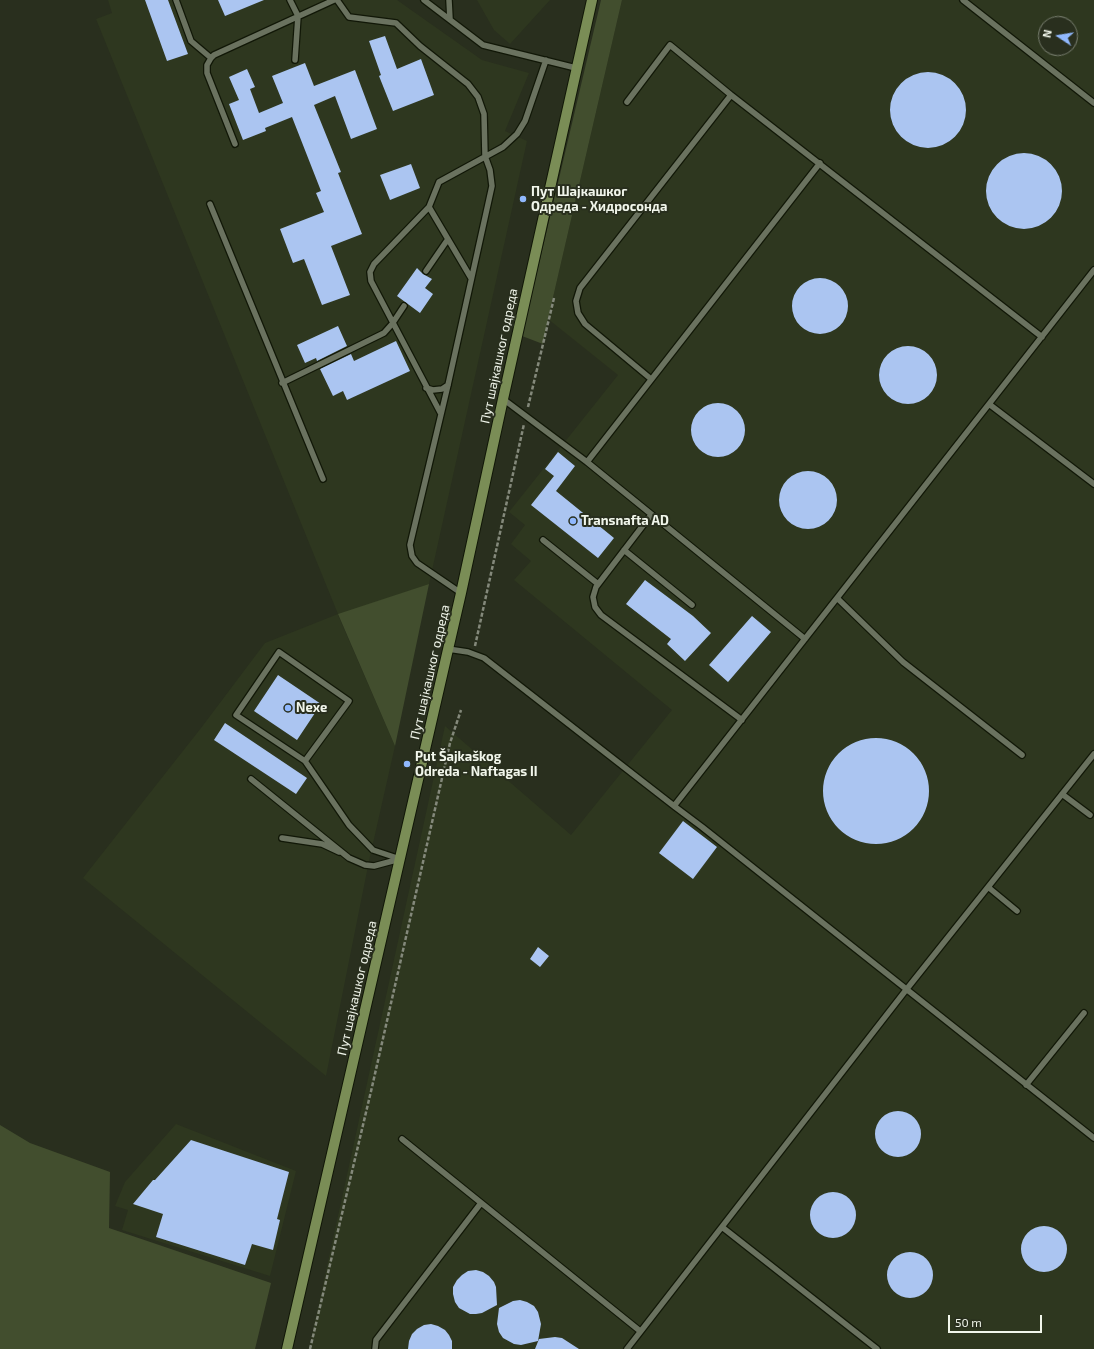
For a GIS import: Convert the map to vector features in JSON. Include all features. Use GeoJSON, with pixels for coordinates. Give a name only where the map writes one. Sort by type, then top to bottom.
{"type":"FeatureCollection","features":[{"type":"Feature","properties":{"kind":"street","name":"Пут шајкашког одреда"},"geometry":{"type":"LineString","coordinates":[[287,1349],[461,593],[592,0]]}},
{"type":"Feature","properties":{"kind":"lane"},"geometry":{"type":"LineString","coordinates":[[176,0],[191,41],[211,58]]}},
{"type":"Feature","properties":{"kind":"lane"},"geometry":{"type":"LineString","coordinates":[[290,0],[298,16],[295,60]]}},
{"type":"Feature","properties":{"kind":"lane"},"geometry":{"type":"LineString","coordinates":[[235,144],[207,73],[207,65],[211,58],[214,55],[298,16],[336,0],[349,17],[396,23],[420,46],[468,84],[478,97],[484,114],[485,156],[490,170],[492,186],[448,385],[410,545],[412,556],[417,563],[461,593]]}},
{"type":"Feature","properties":{"kind":"lane"},"geometry":{"type":"LineString","coordinates":[[424,0],[483,45],[576,68]]}},
{"type":"Feature","properties":{"kind":"lane"},"geometry":{"type":"LineString","coordinates":[[449,0],[450,19]]}},
{"type":"Feature","properties":{"kind":"lane"},"geometry":{"type":"LineString","coordinates":[[963,0],[1094,104]]}},
{"type":"Feature","properties":{"kind":"lane"},"geometry":{"type":"LineString","coordinates":[[627,102],[670,45],[731,95],[1042,337]]}},
{"type":"Feature","properties":{"kind":"lane"},"geometry":{"type":"LineString","coordinates":[[441,414],[392,324],[371,281],[370,272],[374,264],[429,207],[439,182],[503,147],[517,134],[525,121],[546,60]]}},
{"type":"Feature","properties":{"kind":"lane"},"geometry":{"type":"LineString","coordinates":[[651,379],[585,324],[578,313],[576,301],[580,288],[731,95]]}},
{"type":"Feature","properties":{"kind":"lane"},"geometry":{"type":"LineString","coordinates":[[587,462],[820,164]]}},
{"type":"Feature","properties":{"kind":"lane"},"geometry":{"type":"LineString","coordinates":[[210,204],[282,383],[323,479]]}},
{"type":"Feature","properties":{"kind":"lane"},"geometry":{"type":"LineString","coordinates":[[429,207],[471,278]]}},
{"type":"Feature","properties":{"kind":"lane"},"geometry":{"type":"LineString","coordinates":[[426,271],[448,239]]}},
{"type":"Feature","properties":{"kind":"lane"},"geometry":{"type":"LineString","coordinates":[[674,806],[1094,270]]}},
{"type":"Feature","properties":{"kind":"lane"},"geometry":{"type":"LineString","coordinates":[[282,383],[384,333],[404,306]]}},
{"type":"Feature","properties":{"kind":"lane"},"geometry":{"type":"LineString","coordinates":[[426,388],[433,390],[442,389],[448,385]]}},
{"type":"Feature","properties":{"kind":"lane"},"geometry":{"type":"LineString","coordinates":[[503,400],[587,462],[805,639]]}},
{"type":"Feature","properties":{"kind":"lane"},"geometry":{"type":"LineString","coordinates":[[990,404],[1094,484]]}},
{"type":"Feature","properties":{"kind":"lane"},"geometry":{"type":"LineString","coordinates":[[651,514],[596,586],[593,597],[595,607],[601,615],[742,720]]}},
{"type":"Feature","properties":{"kind":"lane"},"geometry":{"type":"LineString","coordinates":[[543,540],[598,584]]}},
{"type":"Feature","properties":{"kind":"lane"},"geometry":{"type":"LineString","coordinates":[[624,550],[692,605]]}},
{"type":"Feature","properties":{"kind":"lane"},"geometry":{"type":"LineString","coordinates":[[837,598],[903,662],[1022,755]]}},
{"type":"Feature","properties":{"kind":"lane"},"geometry":{"type":"LineString","coordinates":[[448,649],[473,654],[484,658],[674,806],[702,826],[906,990],[1094,1138]]}},
{"type":"Feature","properties":{"kind":"lane"},"geometry":{"type":"LineString","coordinates":[[305,762],[349,701],[279,652],[236,715],[305,762],[349,825],[373,850],[400,859]]}},
{"type":"Feature","properties":{"kind":"lane"},"geometry":{"type":"LineString","coordinates":[[627,1349],[906,990],[1094,754]]}},
{"type":"Feature","properties":{"kind":"lane"},"geometry":{"type":"LineString","coordinates":[[252,779],[350,858]]}},
{"type":"Feature","properties":{"kind":"lane"},"geometry":{"type":"LineString","coordinates":[[1062,794],[1090,815]]}},
{"type":"Feature","properties":{"kind":"lane"},"geometry":{"type":"LineString","coordinates":[[282,838],[322,844],[365,865],[374,866],[400,859]]}},
{"type":"Feature","properties":{"kind":"lane"},"geometry":{"type":"LineString","coordinates":[[988,887],[1017,910]]}},
{"type":"Feature","properties":{"kind":"lane"},"geometry":{"type":"LineString","coordinates":[[1026,1085],[1084,1013]]}},
{"type":"Feature","properties":{"kind":"lane"},"geometry":{"type":"LineString","coordinates":[[402,1139],[640,1331]]}},
{"type":"Feature","properties":{"kind":"lane"},"geometry":{"type":"LineString","coordinates":[[375,1349],[376,1340],[481,1203]]}},
{"type":"Feature","properties":{"kind":"lane"},"geometry":{"type":"LineString","coordinates":[[722,1227],[877,1349]]}},
{"type":"Feature","properties":{"kind":"path"},"geometry":{"type":"LineString","coordinates":[[473,654],[554,298]]}},
{"type":"Feature","properties":{"kind":"path"},"geometry":{"type":"LineString","coordinates":[[310,1349],[374,1079],[450,743],[461,710]]}},
{"type":"Feature","properties":{"kind":"shaded area"},"geometry":{"type":"Polygon","coordinates":[[[108,0],[397,0],[482,60],[529,73],[505,131],[527,141],[429,584],[338,615],[395,746],[369,861],[326,1076],[83,878],[201,728],[265,643],[338,614],[96,19],[112,13],[108,0]]]}},
{"type":"Feature","properties":{"kind":"shaded area"},"geometry":{"type":"Polygon","coordinates":[[[477,0],[550,0],[510,44],[494,30],[477,0]]]}},
{"type":"Feature","properties":{"kind":"shaded area"},"geometry":{"type":"Polygon","coordinates":[[[601,0],[622,0],[543,344],[522,336],[601,0]]]}},
{"type":"Feature","properties":{"kind":"shaded area"},"geometry":{"type":"Polygon","coordinates":[[[622,0],[1094,0],[1094,1349],[309,1349],[445,726],[571,835],[672,710],[514,580],[531,561],[511,544],[525,525],[509,512],[618,375],[548,319],[622,0]]]}},
{"type":"Feature","properties":{"kind":"shaded area"},"geometry":{"type":"Polygon","coordinates":[[[429,584],[395,746],[338,614],[429,584]]]}},
{"type":"Feature","properties":{"kind":"shaded area"},"geometry":{"type":"Polygon","coordinates":[[[176,1124],[296,1171],[270,1276],[122,1230],[128,1210],[115,1206],[125,1182],[176,1124]]]}},
{"type":"Feature","properties":{"kind":"shaded area"},"geometry":{"type":"Polygon","coordinates":[[[0,1125],[30,1143],[110,1172],[109,1228],[271,1283],[255,1349],[0,1349],[0,1125]]]}},
{"type":"Feature","properties":{"kind":"building"},"geometry":{"type":"Polygon","coordinates":[[[145,0],[168,0],[188,54],[167,61],[145,0]]]}},
{"type":"Feature","properties":{"kind":"building"},"geometry":{"type":"Polygon","coordinates":[[[218,0],[264,0],[225,16],[218,0]]]}},
{"type":"Feature","properties":{"kind":"building"},"geometry":{"type":"Polygon","coordinates":[[[385,36],[397,69],[421,59],[434,95],[393,111],[379,76],[381,75],[369,41],[385,36]]]}},
{"type":"Feature","properties":{"kind":"building"},"geometry":{"type":"Polygon","coordinates":[[[305,63],[314,86],[355,70],[377,129],[351,139],[335,96],[314,105],[341,172],[338,173],[362,234],[331,246],[350,295],[322,305],[304,259],[293,263],[280,229],[324,212],[316,193],[321,191],[292,117],[265,128],[266,131],[243,140],[229,104],[239,100],[229,77],[247,69],[255,87],[250,89],[259,113],[283,103],[272,76],[305,63]]]}},
{"type":"Feature","properties":{"kind":"building"},"geometry":{"type":"Polygon","coordinates":[[[928,72],[943,75],[955,83],[963,95],[966,110],[963,125],[955,137],[943,145],[928,148],[913,145],[901,137],[893,125],[890,110],[893,95],[901,83],[913,75],[928,72]]]}},
{"type":"Feature","properties":{"kind":"building"},"geometry":{"type":"Polygon","coordinates":[[[1024,153],[1039,156],[1051,164],[1059,176],[1062,191],[1059,206],[1051,218],[1039,226],[1024,229],[1009,226],[997,218],[989,206],[986,191],[989,176],[997,164],[1009,156],[1024,153]]]}},
{"type":"Feature","properties":{"kind":"building"},"geometry":{"type":"Polygon","coordinates":[[[411,164],[420,188],[390,200],[380,175],[411,164]]]}},
{"type":"Feature","properties":{"kind":"building"},"geometry":{"type":"Polygon","coordinates":[[[417,268],[423,274],[432,279],[425,288],[433,294],[420,313],[397,296],[417,268]]]}},
{"type":"Feature","properties":{"kind":"building"},"geometry":{"type":"Polygon","coordinates":[[[820,278],[831,280],[840,286],[846,295],[848,306],[846,317],[840,326],[831,332],[820,334],[809,332],[800,326],[794,317],[792,306],[794,295],[800,286],[809,280],[820,278]]]}},
{"type":"Feature","properties":{"kind":"building"},"geometry":{"type":"Polygon","coordinates":[[[338,326],[347,346],[317,361],[316,358],[305,363],[297,345],[338,326]]]}},
{"type":"Feature","properties":{"kind":"building"},"geometry":{"type":"Polygon","coordinates":[[[396,341],[410,371],[347,400],[343,391],[333,396],[320,369],[351,354],[354,361],[396,341]]]}},
{"type":"Feature","properties":{"kind":"building"},"geometry":{"type":"Polygon","coordinates":[[[902,346],[914,346],[929,354],[937,369],[937,381],[929,396],[914,404],[902,404],[887,396],[879,381],[879,369],[887,354],[902,346]]]}},
{"type":"Feature","properties":{"kind":"building"},"geometry":{"type":"Polygon","coordinates":[[[713,403],[723,403],[733,407],[741,415],[745,425],[745,435],[741,445],[733,453],[723,457],[713,457],[703,453],[695,445],[691,435],[691,425],[695,415],[703,407],[713,403]]]}},
{"type":"Feature","properties":{"kind":"building","name":"Transnafta AD"},"geometry":{"type":"Polygon","coordinates":[[[558,452],[575,466],[556,491],[614,538],[598,558],[531,505],[554,476],[545,469],[558,452]]]}},
{"type":"Feature","properties":{"kind":"building"},"geometry":{"type":"Polygon","coordinates":[[[808,471],[819,473],[832,484],[835,489],[837,500],[835,511],[824,524],[819,527],[808,529],[797,527],[784,516],[781,511],[779,500],[781,489],[792,476],[797,473],[808,471]]]}},
{"type":"Feature","properties":{"kind":"building"},"geometry":{"type":"Polygon","coordinates":[[[645,580],[693,616],[711,633],[685,661],[667,644],[671,639],[626,604],[645,580]]]}},
{"type":"Feature","properties":{"kind":"building"},"geometry":{"type":"Polygon","coordinates":[[[752,616],[771,632],[728,682],[709,665],[752,616]]]}},
{"type":"Feature","properties":{"kind":"building","name":"Nexe"},"geometry":{"type":"Polygon","coordinates":[[[278,675],[321,704],[297,740],[254,711],[278,675]]]}},
{"type":"Feature","properties":{"kind":"building"},"geometry":{"type":"Polygon","coordinates":[[[225,723],[307,778],[296,794],[214,740],[225,723]]]}},
{"type":"Feature","properties":{"kind":"building"},"geometry":{"type":"Polygon","coordinates":[[[876,738],[896,742],[913,754],[925,771],[929,791],[925,811],[913,828],[896,840],[876,844],[856,840],[839,828],[827,811],[823,791],[827,771],[839,754],[856,742],[876,738]]]}},
{"type":"Feature","properties":{"kind":"building"},"geometry":{"type":"Polygon","coordinates":[[[683,821],[717,847],[693,879],[659,853],[683,821]]]}},
{"type":"Feature","properties":{"kind":"building"},"geometry":{"type":"Polygon","coordinates":[[[538,947],[549,956],[540,967],[530,959],[538,947]]]}},
{"type":"Feature","properties":{"kind":"building"},"geometry":{"type":"Polygon","coordinates":[[[898,1111],[911,1115],[917,1121],[921,1134],[917,1147],[911,1153],[898,1157],[885,1153],[879,1147],[875,1134],[879,1121],[885,1115],[898,1111]]]}},
{"type":"Feature","properties":{"kind":"building"},"geometry":{"type":"Polygon","coordinates":[[[191,1140],[289,1172],[277,1219],[280,1220],[273,1250],[252,1244],[245,1265],[156,1237],[163,1214],[133,1204],[153,1180],[155,1180],[191,1140]]]}},
{"type":"Feature","properties":{"kind":"building"},"geometry":{"type":"Polygon","coordinates":[[[833,1192],[846,1196],[852,1202],[856,1215],[852,1228],[846,1234],[833,1238],[820,1234],[814,1228],[810,1215],[814,1202],[820,1196],[833,1192]]]}},
{"type":"Feature","properties":{"kind":"building"},"geometry":{"type":"Polygon","coordinates":[[[1044,1226],[1057,1230],[1063,1236],[1067,1249],[1063,1262],[1057,1268],[1044,1272],[1031,1268],[1025,1262],[1021,1249],[1025,1236],[1031,1230],[1044,1226]]]}},
{"type":"Feature","properties":{"kind":"building"},"geometry":{"type":"Polygon","coordinates":[[[910,1252],[923,1256],[929,1262],[933,1275],[929,1288],[923,1294],[910,1298],[897,1294],[891,1288],[887,1275],[891,1262],[897,1256],[910,1252]]]}},
{"type":"Feature","properties":{"kind":"building"},"geometry":{"type":"Polygon","coordinates":[[[476,1270],[489,1276],[494,1282],[496,1287],[497,1305],[482,1313],[470,1314],[459,1308],[455,1302],[453,1287],[462,1275],[468,1271],[476,1270]]]}},
{"type":"Feature","properties":{"kind":"building"},"geometry":{"type":"Polygon","coordinates":[[[520,1300],[534,1306],[538,1312],[541,1324],[538,1341],[521,1345],[514,1344],[503,1338],[499,1332],[497,1324],[499,1308],[513,1301],[520,1300]]]}},
{"type":"Feature","properties":{"kind":"building"},"geometry":{"type":"Polygon","coordinates":[[[431,1324],[445,1330],[452,1341],[452,1349],[408,1349],[412,1334],[424,1325],[431,1324]]]}},
{"type":"Feature","properties":{"kind":"building"},"geometry":{"type":"Polygon","coordinates":[[[555,1337],[562,1338],[579,1349],[535,1349],[539,1339],[555,1337]]]}},
{"type":"Feature","properties":{"kind":"place","name":"Пут Шајкашког Одреда - Хидросонда"},"geometry":{"type":"Point","coordinates":[523,199]}},
{"type":"Feature","properties":{"kind":"place","name":"Transnafta AD"},"geometry":{"type":"Point","coordinates":[573,521]}},
{"type":"Feature","properties":{"kind":"place","name":"Nexe"},"geometry":{"type":"Point","coordinates":[288,708]}},
{"type":"Feature","properties":{"kind":"place","name":"Put Šajkaškog Odreda - Naftagas II"},"geometry":{"type":"Point","coordinates":[407,764]}}]}
